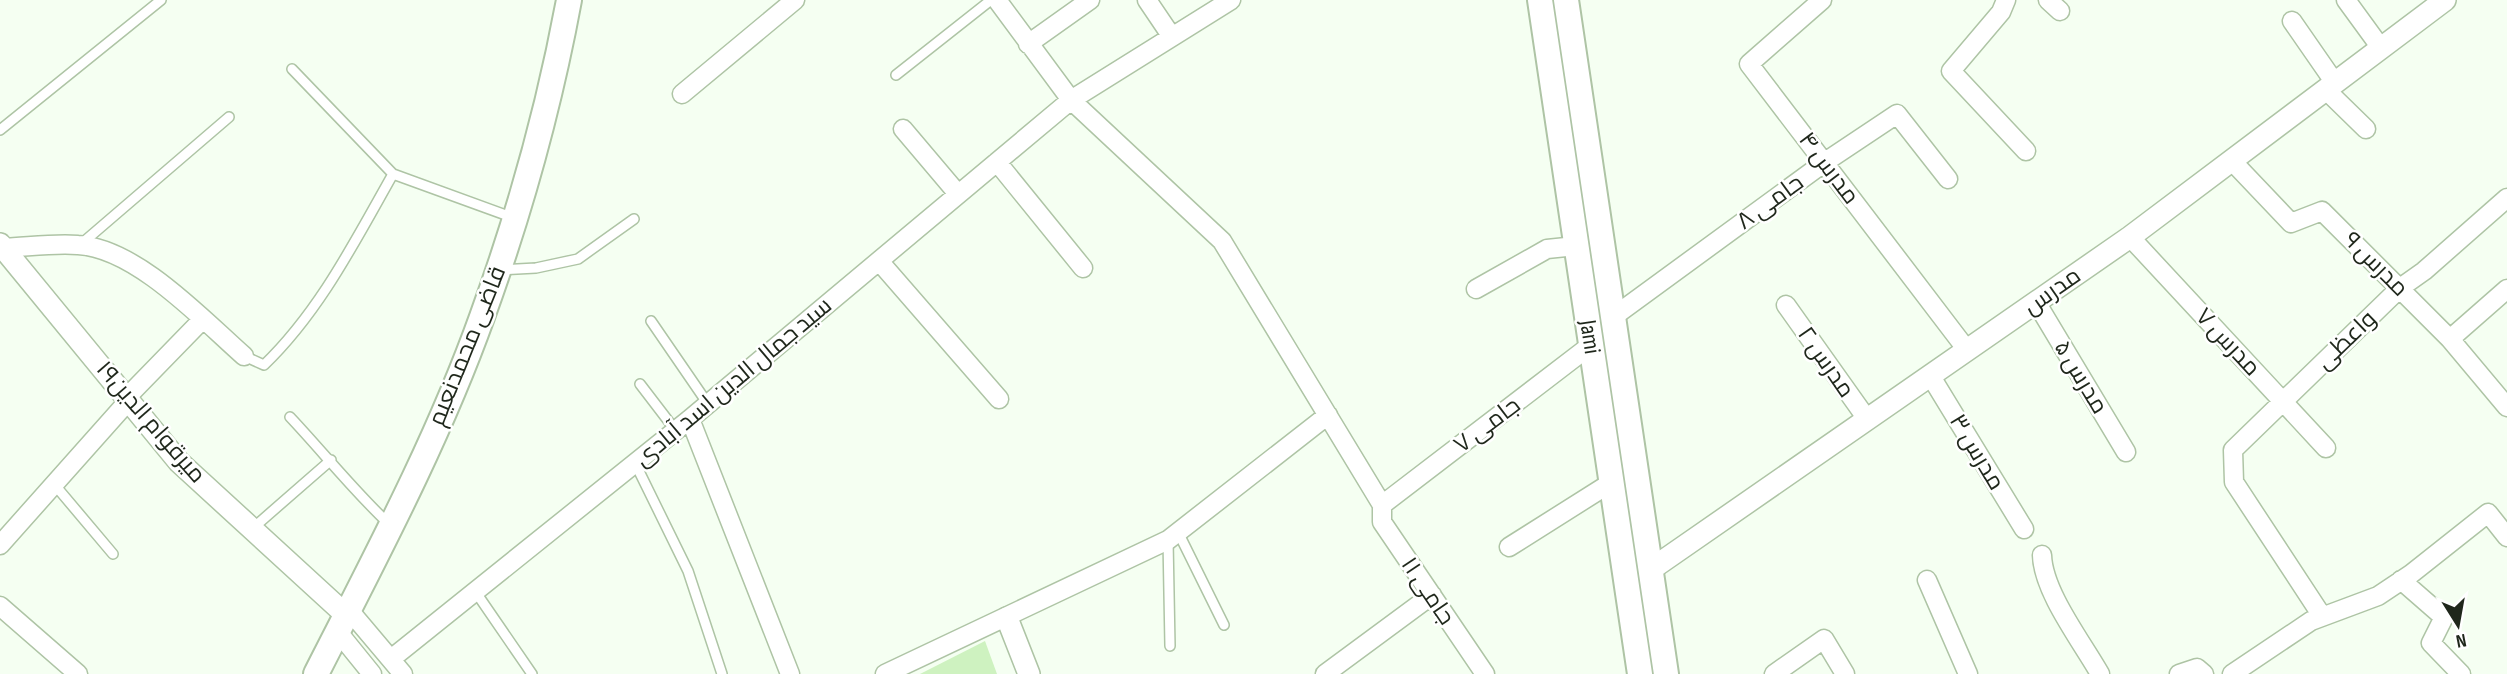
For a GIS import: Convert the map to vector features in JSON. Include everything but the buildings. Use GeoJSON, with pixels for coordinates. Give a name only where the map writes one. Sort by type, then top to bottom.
{"type":"FeatureCollection","features":[{"type":"Feature","properties":{"kind":"main road","name":"قاضی محمدنعیم"},"geometry":{"type":"LineString","coordinates":[[316,674],[448,397],[498,270],[516,218],[558,56],[569,0]]}},
{"type":"Feature","properties":{"kind":"main road","name":"Jami"},"geometry":{"type":"LineString","coordinates":[[1540,0],[1640,674]]}},
{"type":"Feature","properties":{"kind":"main road","name":"Jami"},"geometry":{"type":"LineString","coordinates":[[1566,0],[1666,674]]}},
{"type":"Feature","properties":{"kind":"main road"},"geometry":{"type":"LineString","coordinates":[[1626,578],[1650,570]]}},
{"type":"Feature","properties":{"kind":"street"},"geometry":{"type":"LineString","coordinates":[[681,94],[795,0]]}},
{"type":"Feature","properties":{"kind":"street","name":"جامی ۱۱"},"geometry":{"type":"LineString","coordinates":[[997,0],[1072,100],[1222,241],[1382,505],[1382,522],[1485,674]]}},
{"type":"Feature","properties":{"kind":"street"},"geometry":{"type":"LineString","coordinates":[[1028,44],[1090,0]]}},
{"type":"Feature","properties":{"kind":"street"},"geometry":{"type":"LineString","coordinates":[[1147,0],[1172,37]]}},
{"type":"Feature","properties":{"kind":"street","name":"سید جمال الدین اسد آبادی"},"geometry":{"type":"LineString","coordinates":[[391,660],[690,419],[1072,100],[1231,0]]}},
{"type":"Feature","properties":{"kind":"street","name":"مدرس ۴"},"geometry":{"type":"LineString","coordinates":[[1822,0],[1749,64],[1967,350]]}},
{"type":"Feature","properties":{"kind":"street"},"geometry":{"type":"LineString","coordinates":[[2006,0],[2001,12],[1951,71],[2026,151]]}},
{"type":"Feature","properties":{"kind":"street"},"geometry":{"type":"LineString","coordinates":[[2346,0],[2381,48]]}},
{"type":"Feature","properties":{"kind":"street","name":"مدرس"},"geometry":{"type":"LineString","coordinates":[[1650,570],[2130,237],[2445,0]]}},
{"type":"Feature","properties":{"kind":"street"},"geometry":{"type":"LineString","coordinates":[[2292,21],[2330,86],[2366,129]]}},
{"type":"Feature","properties":{"kind":"street","name":"جامی ۸"},"geometry":{"type":"LineString","coordinates":[[1613,317],[1825,162],[1897,114],[1948,179]]}},
{"type":"Feature","properties":{"kind":"street"},"geometry":{"type":"LineString","coordinates":[[903,129],[958,194]]}},
{"type":"Feature","properties":{"kind":"street","name":"مدرس ۹"},"geometry":{"type":"LineString","coordinates":[[2232,161],[2291,223],[2322,211],[2450,339],[2507,407]]}},
{"type":"Feature","properties":{"kind":"street"},"geometry":{"type":"LineString","coordinates":[[997,162],[1083,268]]}},
{"type":"Feature","properties":{"kind":"street","name":"واعظی"},"geometry":{"type":"LineString","coordinates":[[2322,616],[2234,482],[2233,450],[2400,288],[2507,198]]}},
{"type":"Feature","properties":{"kind":"street","name":"مدرس ۷"},"geometry":{"type":"LineString","coordinates":[[2130,237],[2326,448]]}},
{"type":"Feature","properties":{"kind":"street"},"geometry":{"type":"LineString","coordinates":[[1,246],[80,244],[146,271],[244,356]]}},
{"type":"Feature","properties":{"kind":"street","name":"میرقوام الدین۱۹"},"geometry":{"type":"LineString","coordinates":[[1,246],[129,398],[179,462],[344,619]]}},
{"type":"Feature","properties":{"kind":"street"},"geometry":{"type":"LineString","coordinates":[[1476,289],[1547,249],[1576,246]]}},
{"type":"Feature","properties":{"kind":"street"},"geometry":{"type":"LineString","coordinates":[[879,261],[999,399]]}},
{"type":"Feature","properties":{"kind":"street"},"geometry":{"type":"LineString","coordinates":[[2450,339],[2507,289]]}},
{"type":"Feature","properties":{"kind":"street","name":"مدرس ۵"},"geometry":{"type":"LineString","coordinates":[[2036,302],[2126,452]]}},
{"type":"Feature","properties":{"kind":"street","name":"مدرس ۲"},"geometry":{"type":"LineString","coordinates":[[1786,305],[1867,419]]}},
{"type":"Feature","properties":{"kind":"street"},"geometry":{"type":"LineString","coordinates":[[0,545],[129,398],[202,320]]}},
{"type":"Feature","properties":{"kind":"street","name":"جامی ۷"},"geometry":{"type":"LineString","coordinates":[[1382,505],[1591,345]]}},
{"type":"Feature","properties":{"kind":"street","name":"مدرس ۳"},"geometry":{"type":"LineString","coordinates":[[1930,376],[2024,529]]}},
{"type":"Feature","properties":{"kind":"street"},"geometry":{"type":"LineString","coordinates":[[884,674],[1007,618],[1173,536],[1328,415]]}},
{"type":"Feature","properties":{"kind":"street"},"geometry":{"type":"LineString","coordinates":[[690,419],[790,674]]}},
{"type":"Feature","properties":{"kind":"street"},"geometry":{"type":"LineString","coordinates":[[1509,547],[1612,482]]}},
{"type":"Feature","properties":{"kind":"street"},"geometry":{"type":"LineString","coordinates":[[2232,674],[2322,616],[2378,596],[2488,513],[2507,537]]}},
{"type":"Feature","properties":{"kind":"street"},"geometry":{"type":"LineString","coordinates":[[2042,555],[2042,567],[2059,603],[2100,674]]}},
{"type":"Feature","properties":{"kind":"street"},"geometry":{"type":"LineString","coordinates":[[1927,580],[1968,674]]}},
{"type":"Feature","properties":{"kind":"street"},"geometry":{"type":"LineString","coordinates":[[2401,580],[2444,620],[2431,643],[2461,674]]}},
{"type":"Feature","properties":{"kind":"street"},"geometry":{"type":"LineString","coordinates":[[1325,674],[1432,595]]}},
{"type":"Feature","properties":{"kind":"street"},"geometry":{"type":"LineString","coordinates":[[0,606],[78,674]]}},
{"type":"Feature","properties":{"kind":"street"},"geometry":{"type":"LineString","coordinates":[[1007,618],[1029,674]]}},
{"type":"Feature","properties":{"kind":"street"},"geometry":{"type":"LineString","coordinates":[[344,619],[403,674]]}},
{"type":"Feature","properties":{"kind":"street"},"geometry":{"type":"LineString","coordinates":[[344,619],[372,674]]}},
{"type":"Feature","properties":{"kind":"street"},"geometry":{"type":"LineString","coordinates":[[1774,674],[1824,639],[1846,674]]}},
{"type":"Feature","properties":{"kind":"street"},"geometry":{"type":"LineString","coordinates":[[2179,674],[2197,668],[2204,674]]}},
{"type":"Feature","properties":{"kind":"lane"},"geometry":{"type":"LineString","coordinates":[[0,130],[162,0]]}},
{"type":"Feature","properties":{"kind":"lane"},"geometry":{"type":"LineString","coordinates":[[896,75],[991,0]]}},
{"type":"Feature","properties":{"kind":"lane"},"geometry":{"type":"LineString","coordinates":[[292,69],[393,174],[516,218]]}},
{"type":"Feature","properties":{"kind":"lane"},"geometry":{"type":"LineString","coordinates":[[80,244],[229,117]]}},
{"type":"Feature","properties":{"kind":"lane"},"geometry":{"type":"LineString","coordinates":[[244,356],[264,365],[288,342],[327,289],[393,174]]}},
{"type":"Feature","properties":{"kind":"lane"},"geometry":{"type":"LineString","coordinates":[[498,270],[536,268],[578,258],[634,219]]}},
{"type":"Feature","properties":{"kind":"lane"},"geometry":{"type":"LineString","coordinates":[[651,321],[708,404]]}},
{"type":"Feature","properties":{"kind":"lane"},"geometry":{"type":"LineString","coordinates":[[640,384],[676,430]]}},
{"type":"Feature","properties":{"kind":"lane"},"geometry":{"type":"LineString","coordinates":[[290,417],[331,460],[355,491],[389,524]]}},
{"type":"Feature","properties":{"kind":"lane"},"geometry":{"type":"LineString","coordinates":[[252,529],[331,460]]}},
{"type":"Feature","properties":{"kind":"lane"},"geometry":{"type":"LineString","coordinates":[[635,463],[688,571],[722,674]]}},
{"type":"Feature","properties":{"kind":"lane"},"geometry":{"type":"LineString","coordinates":[[54,484],[113,554]]}},
{"type":"Feature","properties":{"kind":"lane"},"geometry":{"type":"LineString","coordinates":[[1173,536],[1224,625]]}},
{"type":"Feature","properties":{"kind":"lane"},"geometry":{"type":"LineString","coordinates":[[1170,646],[1173,536]]}},
{"type":"Feature","properties":{"kind":"lane"},"geometry":{"type":"LineString","coordinates":[[475,592],[532,674]]}},
{"type":"Feature","properties":{"kind":"green space"},"geometry":{"type":"Polygon","coordinates":[[[985,641],[997,674],[920,674],[985,641]]]}}]}
